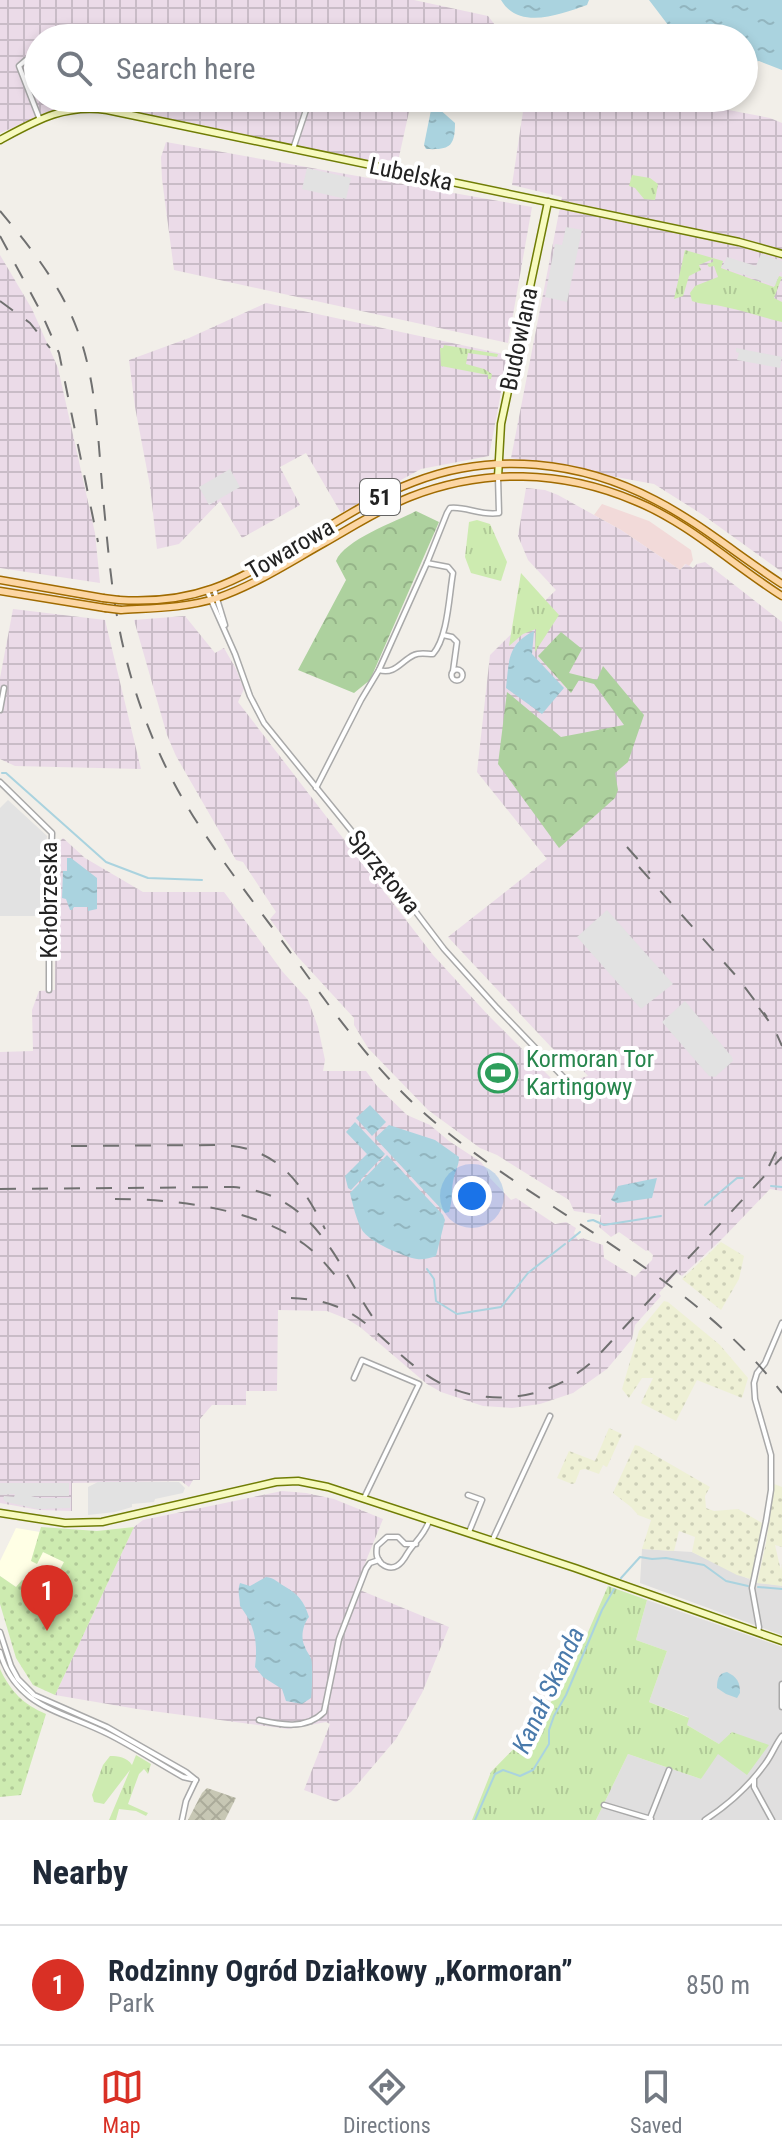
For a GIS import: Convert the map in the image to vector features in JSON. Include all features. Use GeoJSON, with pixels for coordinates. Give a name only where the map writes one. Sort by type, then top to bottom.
{"type":"FeatureCollection","features":[{"type":"Feature","properties":{"kind":"main road","name":"Towarowa"},"geometry":{"type":"LineString","coordinates":[[0,580],[119,600],[162,601],[211,590],[262,566],[401,487],[442,473],[500,463],[573,470],[633,488],[674,511],[782,584]]}},
{"type":"Feature","properties":{"kind":"main road","name":"Towarowa"},"geometry":{"type":"LineString","coordinates":[[0,591],[121,610],[179,606],[214,599],[269,574],[408,498],[456,483],[498,477],[543,476],[610,491],[671,519],[781,594]]}},
{"type":"Feature","properties":{"kind":"main road"},"geometry":{"type":"LineString","coordinates":[[22,594],[29,591],[27,585]]}},
{"type":"Feature","properties":{"kind":"street"},"geometry":{"type":"LineString","coordinates":[[24,62],[19,66],[24,79]]}},
{"type":"Feature","properties":{"kind":"street"},"geometry":{"type":"LineString","coordinates":[[37,112],[40,120]]}},
{"type":"Feature","properties":{"kind":"street","name":"Lubelska"},"geometry":{"type":"LineString","coordinates":[[0,140],[60,112]]}},
{"type":"Feature","properties":{"kind":"street","name":"Lubelska"},"geometry":{"type":"LineString","coordinates":[[114,112],[739,242],[782,254]]}},
{"type":"Feature","properties":{"kind":"street"},"geometry":{"type":"LineString","coordinates":[[293,149],[305,112]]}},
{"type":"Feature","properties":{"kind":"street","name":"Budowlana"},"geometry":{"type":"LineString","coordinates":[[498,477],[503,412],[548,202]]}},
{"type":"Feature","properties":{"kind":"street"},"geometry":{"type":"LineString","coordinates":[[316,788],[379,670],[450,508],[480,514],[499,513],[498,477]]}},
{"type":"Feature","properties":{"kind":"street"},"geometry":{"type":"LineString","coordinates":[[379,670],[392,671],[415,654],[433,654],[437,650],[443,635],[453,573],[448,567],[427,563]]}},
{"type":"Feature","properties":{"kind":"street","name":"Sprzętowa"},"geometry":{"type":"LineString","coordinates":[[211,590],[250,696],[264,723],[444,949],[568,1082]]}},
{"type":"Feature","properties":{"kind":"street"},"geometry":{"type":"LineString","coordinates":[[443,635],[457,642],[453,671]]}},
{"type":"Feature","properties":{"kind":"street"},"geometry":{"type":"LineString","coordinates":[[0,710],[4,688]]}},
{"type":"Feature","properties":{"kind":"street","name":"Kołobrzeska"},"geometry":{"type":"LineString","coordinates":[[0,782],[52,833],[49,990]]}},
{"type":"Feature","properties":{"kind":"street"},"geometry":{"type":"LineString","coordinates":[[758,1633],[752,1588],[771,1490],[771,1455],[755,1399],[754,1383],[782,1323]]}},
{"type":"Feature","properties":{"kind":"street"},"geometry":{"type":"LineString","coordinates":[[354,1378],[362,1360],[419,1384],[364,1498]]}},
{"type":"Feature","properties":{"kind":"street"},"geometry":{"type":"LineString","coordinates":[[492,1541],[550,1416]]}},
{"type":"Feature","properties":{"kind":"street"},"geometry":{"type":"LineString","coordinates":[[0,1513],[65,1523],[102,1522],[260,1485],[287,1481],[321,1485],[782,1641]]}},
{"type":"Feature","properties":{"kind":"street"},"geometry":{"type":"LineString","coordinates":[[468,1495],[482,1500],[469,1533]]}},
{"type":"Feature","properties":{"kind":"street"},"geometry":{"type":"LineString","coordinates":[[407,1554],[405,1544],[392,1536],[383,1539],[376,1551],[383,1565],[393,1567],[401,1564],[423,1535],[430,1520]]}},
{"type":"Feature","properties":{"kind":"street"},"geometry":{"type":"LineString","coordinates":[[405,1544],[416,1544]]}},
{"type":"Feature","properties":{"kind":"street"},"geometry":{"type":"LineString","coordinates":[[259,1720],[290,1726],[316,1719],[324,1712],[339,1639],[366,1569],[370,1563],[379,1560]]}},
{"type":"Feature","properties":{"kind":"street"},"geometry":{"type":"LineString","coordinates":[[0,1632],[18,1679],[34,1695],[107,1727],[196,1780]]}},
{"type":"Feature","properties":{"kind":"street"},"geometry":{"type":"LineString","coordinates":[[0,1652],[14,1682],[36,1703],[105,1732],[183,1777],[196,1780]]}},
{"type":"Feature","properties":{"kind":"street"},"geometry":{"type":"LineString","coordinates":[[782,1684],[782,1707]]}},
{"type":"Feature","properties":{"kind":"street"},"geometry":{"type":"LineString","coordinates":[[705,1820],[733,1799],[754,1777],[782,1736]]}},
{"type":"Feature","properties":{"kind":"street"},"geometry":{"type":"LineString","coordinates":[[604,1805],[651,1819],[669,1770]]}},
{"type":"Feature","properties":{"kind":"street"},"geometry":{"type":"LineString","coordinates":[[754,1777],[754,1787],[772,1820]]}},
{"type":"Feature","properties":{"kind":"street"},"geometry":{"type":"LineString","coordinates":[[182,1820],[186,1801],[196,1780]]}},
{"type":"Feature","properties":{"kind":"shaded area"},"geometry":{"type":"Polygon","coordinates":[[[0,0],[414,0],[488,16],[494,24],[24,24],[24,112],[50,112],[0,133],[0,0]]]}},
{"type":"Feature","properties":{"kind":"shaded area"},"geometry":{"type":"Polygon","coordinates":[[[129,112],[409,112],[397,166],[129,112]]]}},
{"type":"Feature","properties":{"kind":"shaded area"},"geometry":{"type":"Polygon","coordinates":[[[523,112],[738,112],[782,123],[782,572],[654,484],[511,458],[562,197],[512,185],[523,112]]]}},
{"type":"Feature","properties":{"kind":"shaded area"},"geometry":{"type":"Polygon","coordinates":[[[166,142],[532,207],[508,343],[174,270],[162,179],[161,157],[166,142]]]}},
{"type":"Feature","properties":{"kind":"shaded area"},"geometry":{"type":"Polygon","coordinates":[[[307,168],[351,178],[346,199],[302,189],[307,168]]]}},
{"type":"Feature","properties":{"kind":"shaded area"},"geometry":{"type":"Polygon","coordinates":[[[566,227],[582,230],[567,302],[545,297],[555,244],[562,245],[566,227]]]}},
{"type":"Feature","properties":{"kind":"shaded area"},"geometry":{"type":"Polygon","coordinates":[[[761,254],[782,261],[782,272],[775,286],[722,267],[727,257],[756,266],[761,254]]]}},
{"type":"Feature","properties":{"kind":"shaded area"},"geometry":{"type":"Polygon","coordinates":[[[0,255],[32,309],[58,368],[95,533],[100,583],[0,568],[0,255]]]}},
{"type":"Feature","properties":{"kind":"shaded area"},"geometry":{"type":"Polygon","coordinates":[[[266,303],[508,355],[489,456],[421,469],[341,513],[306,453],[280,467],[300,505],[242,538],[220,501],[179,544],[157,549],[129,360],[189,338],[266,303]]]}},
{"type":"Feature","properties":{"kind":"shaded area"},"geometry":{"type":"Polygon","coordinates":[[[736,348],[782,357],[780,368],[737,360],[739,353],[736,348]]]}},
{"type":"Feature","properties":{"kind":"shaded area"},"geometry":{"type":"Polygon","coordinates":[[[230,469],[240,487],[209,505],[199,487],[230,469]]]}},
{"type":"Feature","properties":{"kind":"shaded area"},"geometry":{"type":"Polygon","coordinates":[[[526,488],[558,495],[621,530],[680,570],[686,564],[693,568],[705,562],[782,622],[782,1191],[770,1189],[682,1276],[677,1273],[635,1325],[632,1339],[607,1369],[573,1393],[540,1404],[512,1408],[483,1406],[427,1384],[347,1319],[327,1311],[278,1310],[277,1391],[246,1391],[246,1405],[212,1405],[200,1419],[200,1480],[193,1480],[189,1487],[181,1481],[72,1483],[72,1511],[39,1510],[0,1503],[0,1052],[33,1051],[32,1010],[39,991],[55,990],[56,845],[63,838],[85,858],[143,892],[224,892],[282,971],[308,1000],[325,1060],[323,1071],[366,1071],[407,1115],[430,1125],[481,1162],[490,1178],[511,1200],[516,1198],[555,1224],[566,1222],[576,1228],[574,1233],[578,1240],[582,1238],[603,1245],[604,1258],[635,1277],[652,1260],[653,1255],[648,1250],[619,1232],[611,1237],[599,1227],[601,1215],[574,1211],[569,1200],[497,1155],[480,1148],[428,1110],[368,1048],[354,1025],[354,1018],[298,957],[270,919],[276,912],[243,862],[236,860],[176,756],[167,735],[134,620],[185,616],[215,653],[224,648],[244,689],[238,702],[433,955],[561,1088],[568,1082],[588,1076],[579,1066],[576,1052],[558,1053],[552,1048],[448,937],[547,859],[477,772],[490,655],[556,590],[528,560],[518,536],[526,488]]]}},
{"type":"Feature","properties":{"kind":"shaded area"},"geometry":{"type":"Polygon","coordinates":[[[602,504],[649,521],[691,550],[693,560],[680,570],[594,515],[602,504]]]}},
{"type":"Feature","properties":{"kind":"shaded area"},"geometry":{"type":"Polygon","coordinates":[[[13,609],[105,620],[141,769],[15,766],[0,759],[0,678],[13,609]]]}},
{"type":"Feature","properties":{"kind":"shaded area"},"geometry":{"type":"Polygon","coordinates":[[[8,800],[47,836],[48,905],[37,916],[0,916],[0,808],[8,800]]]}},
{"type":"Feature","properties":{"kind":"shaded area"},"geometry":{"type":"Polygon","coordinates":[[[607,910],[673,984],[641,1009],[577,937],[607,910]]]}},
{"type":"Feature","properties":{"kind":"shaded area"},"geometry":{"type":"Polygon","coordinates":[[[685,1001],[732,1057],[733,1061],[715,1077],[709,1076],[662,1022],[685,1001]]]}},
{"type":"Feature","properties":{"kind":"shaded area"},"geometry":{"type":"Polygon","coordinates":[[[721,1242],[744,1256],[739,1279],[721,1310],[682,1279],[721,1242]]]}},
{"type":"Feature","properties":{"kind":"shaded area"},"geometry":{"type":"Polygon","coordinates":[[[664,1301],[720,1345],[748,1378],[742,1398],[697,1380],[676,1421],[641,1403],[653,1378],[642,1378],[629,1398],[622,1389],[639,1331],[664,1301]]]}},
{"type":"Feature","properties":{"kind":"shaded area"},"geometry":{"type":"Polygon","coordinates":[[[609,1428],[622,1434],[607,1467],[603,1465],[599,1474],[580,1470],[572,1484],[557,1478],[569,1451],[595,1461],[609,1428]]]}},
{"type":"Feature","properties":{"kind":"shaded area"},"geometry":{"type":"Polygon","coordinates":[[[635,1445],[710,1487],[705,1496],[706,1508],[714,1511],[738,1509],[762,1523],[759,1551],[751,1579],[692,1552],[695,1537],[679,1531],[674,1551],[642,1549],[651,1520],[638,1515],[613,1493],[635,1445]]]}},
{"type":"Feature","properties":{"kind":"shaded area"},"geometry":{"type":"Polygon","coordinates":[[[98,1482],[179,1482],[185,1488],[183,1493],[155,1499],[154,1502],[88,1515],[88,1487],[98,1482]]]}},
{"type":"Feature","properties":{"kind":"shaded area"},"geometry":{"type":"Polygon","coordinates":[[[0,1483],[69,1483],[69,1496],[31,1496],[71,1498],[70,1508],[38,1509],[6,1502],[4,1496],[14,1497],[15,1494],[0,1495],[0,1483]]]}},
{"type":"Feature","properties":{"kind":"shaded area"},"geometry":{"type":"Polygon","coordinates":[[[774,1484],[782,1487],[782,1547],[775,1545],[781,1571],[782,1564],[782,1586],[757,1583],[774,1484]]]}},
{"type":"Feature","properties":{"kind":"shaded area"},"geometry":{"type":"Polygon","coordinates":[[[282,1491],[334,1499],[383,1519],[355,1588],[449,1627],[422,1693],[396,1739],[351,1792],[336,1802],[304,1790],[330,1724],[326,1722],[288,1729],[55,1695],[134,1527],[143,1520],[282,1491]]]}},
{"type":"Feature","properties":{"kind":"shaded area"},"geometry":{"type":"Polygon","coordinates":[[[16,1528],[40,1532],[31,1561],[43,1552],[64,1562],[50,1589],[16,1587],[0,1576],[0,1561],[16,1528]]]}},
{"type":"Feature","properties":{"kind":"shaded area"},"geometry":{"type":"Polygon","coordinates":[[[642,1549],[692,1552],[757,1583],[782,1585],[782,1635],[640,1583],[642,1549]]]}},
{"type":"Feature","properties":{"kind":"shaded area"},"geometry":{"type":"Polygon","coordinates":[[[647,1600],[782,1647],[782,1820],[596,1820],[628,1754],[701,1779],[719,1744],[687,1725],[688,1717],[649,1702],[667,1651],[636,1640],[647,1600]]]}},
{"type":"Feature","properties":{"kind":"shaded area"},"geometry":{"type":"Polygon","coordinates":[[[207,1788],[236,1798],[225,1820],[188,1820],[202,1793],[207,1788]]]}},
{"type":"Feature","properties":{"kind":"green space"},"geometry":{"type":"Polygon","coordinates":[[[632,175],[650,178],[658,184],[655,200],[644,199],[635,188],[629,186],[632,175]]]}},
{"type":"Feature","properties":{"kind":"green space"},"geometry":{"type":"Polygon","coordinates":[[[685,250],[723,261],[721,268],[774,287],[779,276],[782,277],[774,298],[782,302],[782,322],[692,301],[690,293],[695,286],[718,277],[714,266],[707,264],[713,259],[699,265],[701,270],[689,276],[683,296],[674,299],[685,250]]]}},
{"type":"Feature","properties":{"kind":"green space"},"geometry":{"type":"Polygon","coordinates":[[[444,345],[498,354],[497,357],[468,353],[466,364],[484,369],[492,374],[491,379],[488,375],[441,366],[440,348],[444,345]]]}},
{"type":"Feature","properties":{"kind":"green space"},"geometry":{"type":"Polygon","coordinates":[[[416,511],[439,522],[370,680],[354,693],[298,670],[346,580],[336,561],[341,553],[359,539],[416,511]]]}},
{"type":"Feature","properties":{"kind":"green space"},"geometry":{"type":"Polygon","coordinates":[[[477,520],[490,524],[507,562],[501,581],[471,573],[465,557],[469,522],[477,520]]]}},
{"type":"Feature","properties":{"kind":"green space"},"geometry":{"type":"Polygon","coordinates":[[[521,573],[559,615],[535,652],[536,629],[523,634],[509,646],[521,573]]]}},
{"type":"Feature","properties":{"kind":"green space"},"geometry":{"type":"Polygon","coordinates":[[[561,632],[582,649],[569,673],[597,680],[603,666],[644,715],[628,762],[615,773],[618,790],[615,798],[559,848],[498,764],[507,692],[561,737],[624,725],[594,684],[579,680],[571,693],[538,656],[561,632]]]}},
{"type":"Feature","properties":{"kind":"green space"},"geometry":{"type":"Polygon","coordinates":[[[41,1527],[97,1531],[134,1527],[55,1695],[33,1685],[16,1658],[0,1604],[0,1576],[16,1587],[22,1580],[39,1588],[41,1585],[50,1589],[64,1562],[43,1552],[37,1564],[31,1561],[41,1527]]]}},
{"type":"Feature","properties":{"kind":"green space"},"geometry":{"type":"Polygon","coordinates":[[[608,1586],[647,1600],[636,1640],[667,1651],[649,1702],[689,1718],[687,1725],[719,1744],[732,1732],[769,1745],[747,1775],[718,1754],[701,1779],[628,1754],[596,1820],[472,1820],[491,1772],[539,1723],[579,1653],[608,1586]]]}},
{"type":"Feature","properties":{"kind":"green space"},"geometry":{"type":"Polygon","coordinates":[[[0,1669],[18,1696],[46,1714],[21,1795],[0,1797],[0,1669]]]}},
{"type":"Feature","properties":{"kind":"green space"},"geometry":{"type":"Polygon","coordinates":[[[136,1755],[151,1764],[148,1774],[144,1769],[139,1774],[128,1804],[148,1813],[146,1816],[119,1809],[116,1820],[109,1820],[130,1770],[104,1804],[94,1802],[92,1795],[103,1765],[110,1756],[125,1759],[132,1765],[136,1755]]]}},
{"type":"Feature","properties":{"kind":"water"},"geometry":{"type":"Polygon","coordinates":[[[501,0],[589,0],[587,5],[553,16],[529,18],[518,15],[501,0]]]}},
{"type":"Feature","properties":{"kind":"water"},"geometry":{"type":"Polygon","coordinates":[[[649,0],[782,0],[782,70],[758,61],[758,24],[667,24],[649,0]]]}},
{"type":"Feature","properties":{"kind":"water"},"geometry":{"type":"Polygon","coordinates":[[[431,112],[443,112],[455,123],[452,142],[445,148],[426,149],[424,145],[431,112]]]}},
{"type":"Feature","properties":{"kind":"water"},"geometry":{"type":"Polygon","coordinates":[[[534,631],[532,654],[564,688],[542,714],[506,688],[514,648],[534,631]]]}},
{"type":"Feature","properties":{"kind":"water"},"geometry":{"type":"Polygon","coordinates":[[[67,858],[97,878],[97,909],[88,911],[88,907],[74,907],[70,910],[66,899],[62,898],[67,858]]]}},
{"type":"Feature","properties":{"kind":"water"},"geometry":{"type":"Polygon","coordinates":[[[370,1105],[386,1122],[372,1136],[356,1118],[370,1105]]]}},
{"type":"Feature","properties":{"kind":"water"},"geometry":{"type":"Polygon","coordinates":[[[355,1122],[385,1154],[351,1190],[345,1176],[367,1154],[346,1132],[355,1122]]]}},
{"type":"Feature","properties":{"kind":"water"},"geometry":{"type":"Polygon","coordinates":[[[389,1125],[435,1140],[459,1157],[449,1212],[445,1213],[375,1138],[389,1125]]]}},
{"type":"Feature","properties":{"kind":"water"},"geometry":{"type":"Polygon","coordinates":[[[387,1155],[443,1215],[445,1220],[436,1256],[419,1259],[404,1255],[371,1239],[360,1226],[350,1193],[387,1155]]]}},
{"type":"Feature","properties":{"kind":"water"},"geometry":{"type":"Polygon","coordinates":[[[657,1178],[652,1198],[617,1203],[611,1200],[618,1186],[657,1178]]]}},
{"type":"Feature","properties":{"kind":"water"},"geometry":{"type":"Polygon","coordinates":[[[266,1577],[276,1580],[297,1595],[309,1617],[302,1635],[312,1661],[311,1698],[302,1704],[286,1701],[282,1689],[263,1677],[255,1667],[254,1635],[240,1606],[239,1589],[240,1583],[250,1586],[266,1577]]]}},
{"type":"Feature","properties":{"kind":"water"},"geometry":{"type":"Polygon","coordinates":[[[727,1672],[739,1683],[737,1698],[717,1688],[719,1677],[727,1672]]]}},
{"type":"Feature","properties":{"kind":"waterway"},"geometry":{"type":"LineString","coordinates":[[2,773],[6,773],[106,862],[148,878],[202,880]]}},
{"type":"Feature","properties":{"kind":"waterway"},"geometry":{"type":"LineString","coordinates":[[705,1205],[737,1178],[743,1178]]}},
{"type":"Feature","properties":{"kind":"waterway"},"geometry":{"type":"LineString","coordinates":[[771,1186],[782,1187]]}},
{"type":"Feature","properties":{"kind":"waterway"},"geometry":{"type":"LineString","coordinates":[[588,1221],[604,1225],[661,1216]]}},
{"type":"Feature","properties":{"kind":"waterway"},"geometry":{"type":"LineString","coordinates":[[569,1241],[580,1232]]}},
{"type":"Feature","properties":{"kind":"waterway"},"geometry":{"type":"LineString","coordinates":[[427,1269],[434,1279],[436,1301],[457,1314],[501,1307],[528,1273],[565,1244]]}},
{"type":"Feature","properties":{"kind":"waterway","name":"Kanał Skanda"},"geometry":{"type":"LineString","coordinates":[[621,1578],[640,1557],[666,1558],[704,1565],[726,1581],[748,1586]]}},
{"type":"Feature","properties":{"kind":"waterway","name":"Kanał Skanda"},"geometry":{"type":"LineString","coordinates":[[758,1587],[782,1589]]}},
{"type":"Feature","properties":{"kind":"waterway","name":"Kanał Skanda"},"geometry":{"type":"LineString","coordinates":[[475,1820],[495,1774],[503,1770],[520,1776],[533,1770],[549,1744],[549,1730],[554,1716],[614,1589]]}},
{"type":"Feature","properties":{"kind":"railway"},"geometry":{"type":"LineString","coordinates":[[0,211],[53,282],[70,313],[84,349],[96,412],[112,587],[122,642],[136,694],[155,744],[179,793],[204,833],[341,1021],[420,1110],[486,1161],[665,1282],[707,1315],[746,1352],[782,1393]]}},
{"type":"Feature","properties":{"kind":"railway"},"geometry":{"type":"LineString","coordinates":[[0,236],[59,353],[98,542]]}},
{"type":"Feature","properties":{"kind":"railway"},"geometry":{"type":"LineString","coordinates":[[0,301],[30,323],[50,348]]}},
{"type":"Feature","properties":{"kind":"railway"},"geometry":{"type":"LineString","coordinates":[[627,847],[650,873]]}},
{"type":"Feature","properties":{"kind":"railway"},"geometry":{"type":"LineString","coordinates":[[639,867],[738,978],[767,1017]]}},
{"type":"Feature","properties":{"kind":"railway"},"geometry":{"type":"LineString","coordinates":[[759,1008],[774,1028],[782,1046]]}},
{"type":"Feature","properties":{"kind":"railway"},"geometry":{"type":"LineString","coordinates":[[769,1166],[782,1139]]}},
{"type":"Feature","properties":{"kind":"railway"},"geometry":{"type":"LineString","coordinates":[[71,1146],[222,1145],[259,1153],[286,1171],[297,1183],[325,1229]]}},
{"type":"Feature","properties":{"kind":"railway"},"geometry":{"type":"LineString","coordinates":[[291,1298],[315,1300],[351,1314],[425,1374],[446,1386],[489,1397],[534,1393],[555,1386],[594,1360],[782,1157]]}},
{"type":"Feature","properties":{"kind":"railway"},"geometry":{"type":"LineString","coordinates":[[0,1189],[233,1187],[262,1192],[286,1203],[322,1236],[378,1325]]}},
{"type":"Feature","properties":{"kind":"railway"},"geometry":{"type":"LineString","coordinates":[[115,1199],[188,1204],[262,1222],[304,1244],[342,1284]]}},
{"type":"Feature","properties":{"kind":"place","name":"Kormoran Tor Kartingowy"},"geometry":{"type":"Point","coordinates":[498,1073]}},
{"type":"Feature","properties":{"kind":"place","name":"Rodzinny Ogród Działkowy „Kormoran”"},"geometry":{"type":"Point","coordinates":[47,1631]}}]}
